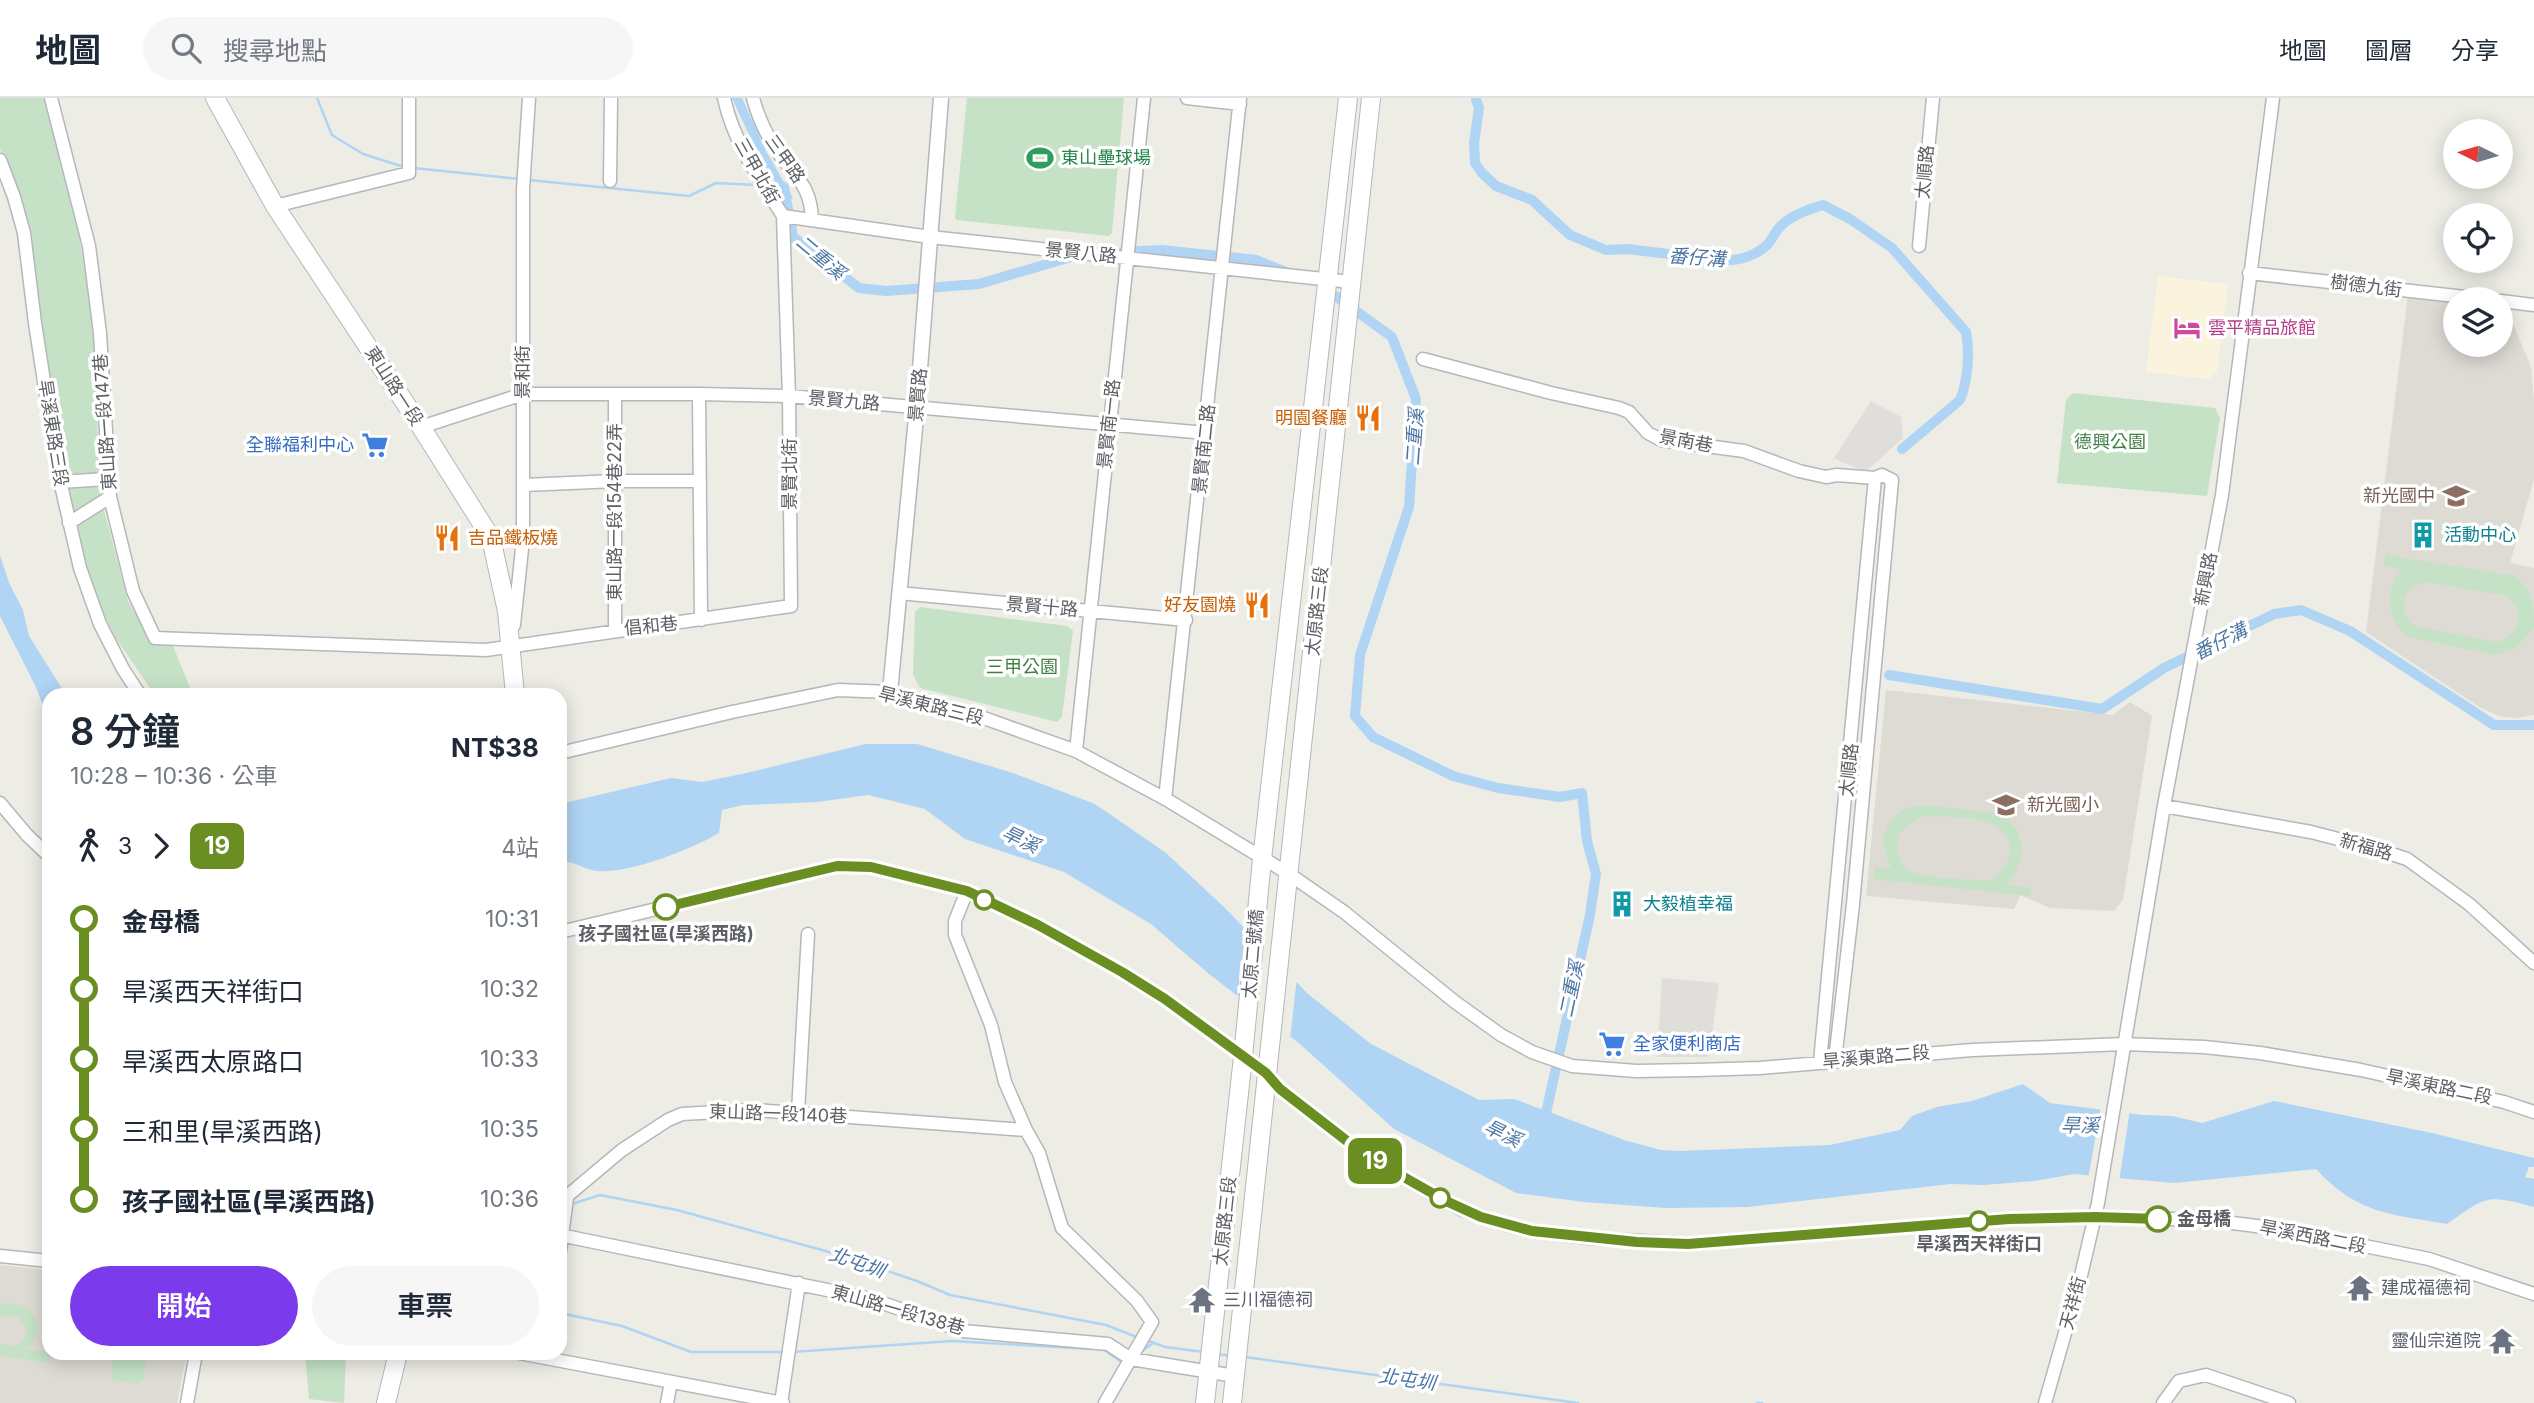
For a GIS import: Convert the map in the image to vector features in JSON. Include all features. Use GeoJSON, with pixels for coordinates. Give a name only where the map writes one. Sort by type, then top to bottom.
{"type":"FeatureCollection","features":[{"type":"Feature","properties":{"kind":"main road","name":"東山路一段"},"geometry":{"type":"LineString","coordinates":[[215,98],[275,206],[491,538],[512,645],[515,688]]}},
{"type":"Feature","properties":{"kind":"main road"},"geometry":{"type":"LineString","coordinates":[[1328,280],[1348,98]]}},
{"type":"Feature","properties":{"kind":"main road"},"geometry":{"type":"LineString","coordinates":[[1351,283],[1371,98]]}},
{"type":"Feature","properties":{"kind":"main road","name":"太原路三段"},"geometry":{"type":"LineString","coordinates":[[1275,872],[1328,280]]}},
{"type":"Feature","properties":{"kind":"main road","name":"太原路三段"},"geometry":{"type":"LineString","coordinates":[[1275,872],[1351,283]]}},
{"type":"Feature","properties":{"kind":"main road","name":"太原二號橋"},"geometry":{"type":"LineString","coordinates":[[1245,1038],[1275,872]]}},
{"type":"Feature","properties":{"kind":"main road","name":"太原二號橋"},"geometry":{"type":"LineString","coordinates":[[1267,1065],[1275,872]]}},
{"type":"Feature","properties":{"kind":"main road","name":"太原路三段"},"geometry":{"type":"LineString","coordinates":[[1205,1403],[1245,1038]]}},
{"type":"Feature","properties":{"kind":"main road","name":"太原路三段"},"geometry":{"type":"LineString","coordinates":[[1232,1403],[1267,1065]]}},
{"type":"Feature","properties":{"kind":"main road"},"geometry":{"type":"LineString","coordinates":[[386,1403],[396,1360]]}},
{"type":"Feature","properties":{"kind":"street","name":"東山路一段147巷"},"geometry":{"type":"LineString","coordinates":[[51,98],[89,246],[100,333],[110,497],[133,591],[155,638],[486,650],[512,645]]}},
{"type":"Feature","properties":{"kind":"street"},"geometry":{"type":"LineString","coordinates":[[275,206],[409,173],[409,98]]}},
{"type":"Feature","properties":{"kind":"street","name":"景和街"},"geometry":{"type":"LineString","coordinates":[[512,645],[523,538],[523,157],[529,98]]}},
{"type":"Feature","properties":{"kind":"street"},"geometry":{"type":"LineString","coordinates":[[610,181],[611,98]]}},
{"type":"Feature","properties":{"kind":"street","name":"三甲北街"},"geometry":{"type":"LineString","coordinates":[[724,98],[727,115],[745,152],[783,216],[812,220]]}},
{"type":"Feature","properties":{"kind":"street","name":"三甲路"},"geometry":{"type":"LineString","coordinates":[[753,98],[759,120],[776,150],[803,183],[811,202],[812,220]]}},
{"type":"Feature","properties":{"kind":"street","name":"景賢路"},"geometry":{"type":"LineString","coordinates":[[890,692],[917,407],[941,98]]}},
{"type":"Feature","properties":{"kind":"street","name":"景賢南一路"},"geometry":{"type":"LineString","coordinates":[[1076,751],[1144,98]]}},
{"type":"Feature","properties":{"kind":"street"},"geometry":{"type":"LineString","coordinates":[[1187,98],[1240,101]]}},
{"type":"Feature","properties":{"kind":"street","name":"太順路"},"geometry":{"type":"LineString","coordinates":[[1919,246],[1933,98]]}},
{"type":"Feature","properties":{"kind":"street","name":"新興路"},"geometry":{"type":"LineString","coordinates":[[2098,1203],[2164,806],[2222,495],[2273,98]]}},
{"type":"Feature","properties":{"kind":"street","name":"景賢南二路"},"geometry":{"type":"LineString","coordinates":[[1165,799],[1240,101]]}},
{"type":"Feature","properties":{"kind":"street","name":"旱溪東路三段"},"geometry":{"type":"LineString","coordinates":[[0,160],[15,197],[24,233],[60,482],[80,568],[100,624],[123,669],[136,688]]}},
{"type":"Feature","properties":{"kind":"street","name":"景賢北街"},"geometry":{"type":"LineString","coordinates":[[783,216],[789,396],[791,606]]}},
{"type":"Feature","properties":{"kind":"street","name":"景賢八路"},"geometry":{"type":"LineString","coordinates":[[812,220],[930,237],[1351,283]]}},
{"type":"Feature","properties":{"kind":"street","name":"樹德九街"},"geometry":{"type":"LineString","coordinates":[[2249,273],[2443,295]]}},
{"type":"Feature","properties":{"kind":"street"},"geometry":{"type":"LineString","coordinates":[[2513,302],[2534,305]]}},
{"type":"Feature","properties":{"kind":"street","name":"景南巷"},"geometry":{"type":"LineString","coordinates":[[1423,359],[1619,408],[1629,412],[1648,433],[1661,440],[1744,451],[1799,471],[1826,477],[1837,475],[1875,478],[1885,475],[1892,480]]}},
{"type":"Feature","properties":{"kind":"street","name":"景賢九路"},"geometry":{"type":"LineString","coordinates":[[421,427],[523,394],[699,394],[789,396],[1206,433]]}},
{"type":"Feature","properties":{"kind":"street"},"geometry":{"type":"LineString","coordinates":[[699,394],[701,620]]}},
{"type":"Feature","properties":{"kind":"street","name":"東山路一段154巷22弄"},"geometry":{"type":"LineString","coordinates":[[615,395],[615,630]]}},
{"type":"Feature","properties":{"kind":"street","name":"太順路"},"geometry":{"type":"LineString","coordinates":[[1820,1062],[1859,671],[1875,478]]}},
{"type":"Feature","properties":{"kind":"street"},"geometry":{"type":"LineString","coordinates":[[60,482],[107,479]]}},
{"type":"Feature","properties":{"kind":"street","name":"太順路"},"geometry":{"type":"LineString","coordinates":[[1835,1060],[1853,904],[1892,480]]}},
{"type":"Feature","properties":{"kind":"street"},"geometry":{"type":"LineString","coordinates":[[524,485],[699,481]]}},
{"type":"Feature","properties":{"kind":"street"},"geometry":{"type":"LineString","coordinates":[[69,523],[110,497]]}},
{"type":"Feature","properties":{"kind":"street"},"geometry":{"type":"LineString","coordinates":[[491,538],[523,538]]}},
{"type":"Feature","properties":{"kind":"street","name":"景賢十路"},"geometry":{"type":"LineString","coordinates":[[899,593],[1186,620]]}},
{"type":"Feature","properties":{"kind":"street","name":"倡和巷"},"geometry":{"type":"LineString","coordinates":[[512,645],[791,606]]}},
{"type":"Feature","properties":{"kind":"street"},"geometry":{"type":"LineString","coordinates":[[1859,671],[1875,658]]}},
{"type":"Feature","properties":{"kind":"street","name":"旱溪東路三段"},"geometry":{"type":"LineString","coordinates":[[567,752],[732,712],[838,690],[890,692],[967,712],[1076,751],[1165,799],[1275,872]]}},
{"type":"Feature","properties":{"kind":"street"},"geometry":{"type":"LineString","coordinates":[[0,803],[42,849]]}},
{"type":"Feature","properties":{"kind":"street","name":"新福路"},"geometry":{"type":"LineString","coordinates":[[2164,806],[2311,832],[2407,859],[2469,904],[2534,963]]}},
{"type":"Feature","properties":{"kind":"street","name":"旱溪西路二段"},"geometry":{"type":"LineString","coordinates":[[567,930],[837,866],[871,867],[967,891],[1038,925],[1122,972],[1165,999],[1244,1057],[1267,1065],[1280,1089],[1365,1155],[1464,1209],[1507,1226],[1532,1231],[1637,1242],[1688,1244],[2009,1219],[2095,1217],[2209,1220],[2280,1229],[2429,1259],[2534,1294]]}},
{"type":"Feature","properties":{"kind":"street","name":"旱溪東路二段"},"geometry":{"type":"LineString","coordinates":[[1275,872],[1344,912],[1455,1002],[1501,1035],[1532,1052],[1572,1066],[1636,1071],[1760,1068],[1972,1050],[2123,1044],[2204,1046],[2374,1073],[2504,1102],[2534,1112]]}},
{"type":"Feature","properties":{"kind":"street"},"geometry":{"type":"LineString","coordinates":[[967,891],[955,921],[955,935],[991,1025],[1005,1082],[1039,1153],[1062,1228],[1136,1301],[1152,1322],[1105,1403]]}},
{"type":"Feature","properties":{"kind":"street"},"geometry":{"type":"LineString","coordinates":[[798,1112],[808,934]]}},
{"type":"Feature","properties":{"kind":"street","name":"東山路一段140巷"},"geometry":{"type":"LineString","coordinates":[[567,1197],[622,1150],[682,1114],[754,1110],[798,1112],[1026,1130]]}},
{"type":"Feature","properties":{"kind":"street","name":"天祥街"},"geometry":{"type":"LineString","coordinates":[[2045,1403],[2098,1203]]}},
{"type":"Feature","properties":{"kind":"street","name":"東山路一段138巷"},"geometry":{"type":"LineString","coordinates":[[567,1236],[871,1299],[962,1331],[1108,1344],[1131,1359],[1235,1376]]}},
{"type":"Feature","properties":{"kind":"street"},"geometry":{"type":"LineString","coordinates":[[0,1256],[42,1260]]}},
{"type":"Feature","properties":{"kind":"street"},"geometry":{"type":"LineString","coordinates":[[567,1360],[782,1403],[799,1283]]}},
{"type":"Feature","properties":{"kind":"street"},"geometry":{"type":"LineString","coordinates":[[187,1403],[195,1360]]}},
{"type":"Feature","properties":{"kind":"street"},"geometry":{"type":"LineString","coordinates":[[2163,1403],[2179,1381],[2206,1375],[2289,1403]]}},
{"type":"Feature","properties":{"kind":"street"},"geometry":{"type":"LineString","coordinates":[[667,1403],[671,1382]]}},
{"type":"Feature","properties":{"kind":"shaded area","name":"雲平精品旅館"},"geometry":{"type":"Polygon","coordinates":[[[2158,276],[2228,284],[2217,372],[2208,379],[2146,372],[2158,276]]]}},
{"type":"Feature","properties":{"kind":"shaded area","name":"新光國中"},"geometry":{"type":"Polygon","coordinates":[[[2408,295],[2443,301],[2443,357],[2513,357],[2513,323],[2531,367],[2534,402],[2534,479],[2510,563],[2534,568],[2534,715],[2515,718],[2500,716],[2481,708],[2366,632],[2408,295]]]}},
{"type":"Feature","properties":{"kind":"shaded area"},"geometry":{"type":"Polygon","coordinates":[[[1871,401],[1901,417],[1903,438],[1865,472],[1834,458],[1871,401]]]}},
{"type":"Feature","properties":{"kind":"shaded area","name":"新光國小"},"geometry":{"type":"Polygon","coordinates":[[[1886,690],[2113,715],[2130,702],[2152,716],[2123,900],[2114,911],[2050,908],[2020,895],[2014,909],[1866,896],[1886,690]]]}},
{"type":"Feature","properties":{"kind":"shaded area"},"geometry":{"type":"Polygon","coordinates":[[[1662,978],[1719,983],[1709,1057],[1657,1057],[1662,978]]]}},
{"type":"Feature","properties":{"kind":"shaded area"},"geometry":{"type":"Polygon","coordinates":[[[0,1265],[42,1269],[42,1360],[186,1360],[177,1403],[0,1403],[0,1265]]]}},
{"type":"Feature","properties":{"kind":"green space"},"geometry":{"type":"Polygon","coordinates":[[[0,98],[45,98],[73,201],[93,316],[104,510],[128,601],[151,641],[171,641],[190,688],[150,688],[115,637],[96,597],[80,546],[67,485],[16,188],[0,149],[0,98]]]}},
{"type":"Feature","properties":{"kind":"green space","name":"東山壘球場"},"geometry":{"type":"Polygon","coordinates":[[[967,98],[1124,98],[1112,233],[1109,236],[957,220],[955,218],[967,98]]]}},
{"type":"Feature","properties":{"kind":"green space","name":"德興公園"},"geometry":{"type":"Polygon","coordinates":[[[2073,393],[2215,408],[2220,418],[2207,496],[2057,483],[2066,400],[2073,393]]]}},
{"type":"Feature","properties":{"kind":"green space"},"geometry":{"type":"Polygon","coordinates":[[[2386,555],[2515,576],[2532,599],[2534,628],[2516,648],[2496,655],[2409,637],[2396,623],[2390,605],[2392,586],[2402,569],[2384,566],[2386,555]],[[2428,582],[2413,587],[2404,599],[2403,606],[2408,620],[2414,626],[2496,642],[2511,635],[2518,623],[2517,609],[2507,596],[2428,582]]]}},
{"type":"Feature","properties":{"kind":"green space","name":"三甲公園"},"geometry":{"type":"Polygon","coordinates":[[[920,607],[1067,626],[1073,631],[1062,717],[1057,722],[920,688],[913,675],[915,612],[920,607]]]}},
{"type":"Feature","properties":{"kind":"green space"},"geometry":{"type":"Polygon","coordinates":[[[1927,805],[2002,814],[2016,830],[2022,848],[2019,866],[2007,884],[2031,888],[2031,896],[1874,879],[1875,867],[1892,869],[1884,845],[1888,825],[1902,811],[1927,805]],[[1927,816],[1912,821],[1898,837],[1898,852],[1910,871],[1926,876],[1985,881],[1993,880],[2008,861],[2010,846],[2006,835],[1998,828],[1976,819],[1927,816]]]}},
{"type":"Feature","properties":{"kind":"green space"},"geometry":{"type":"Polygon","coordinates":[[[0,1303],[21,1305],[29,1310],[36,1321],[37,1334],[26,1349],[42,1352],[42,1360],[50,1360],[50,1363],[0,1356],[0,1344],[16,1346],[27,1331],[18,1317],[0,1315],[0,1303]]]}},
{"type":"Feature","properties":{"kind":"green space"},"geometry":{"type":"Polygon","coordinates":[[[112,1360],[146,1360],[143,1381],[139,1380],[139,1384],[111,1380],[112,1360]]]}},
{"type":"Feature","properties":{"kind":"green space"},"geometry":{"type":"Polygon","coordinates":[[[306,1360],[346,1360],[344,1403],[309,1399],[306,1360]]]}},
{"type":"Feature","properties":{"kind":"water","name":"二重溪"},"geometry":{"type":"Polygon","coordinates":[[[732,98],[742,98],[766,151],[793,198],[782,199],[779,188],[758,154],[732,98]]]}},
{"type":"Feature","properties":{"kind":"water"},"geometry":{"type":"Polygon","coordinates":[[[0,555],[9,583],[23,610],[29,636],[62,688],[42,688],[42,703],[35,685],[0,616],[0,555]]]}},
{"type":"Feature","properties":{"kind":"water","name":"旱溪"},"geometry":{"type":"Polygon","coordinates":[[[866,744],[917,744],[1013,773],[1095,804],[1166,853],[1225,908],[1308,994],[1371,1044],[1479,1100],[1514,1099],[1627,1141],[1661,1150],[1830,1145],[1900,1130],[1912,1116],[1937,1107],[1972,1101],[2023,1084],[2050,1103],[2142,1115],[2172,1116],[2202,1123],[2274,1101],[2432,1133],[2534,1158],[2534,1167],[2529,1167],[2525,1177],[2534,1179],[2534,1207],[2496,1199],[2479,1203],[2447,1224],[2408,1218],[2361,1204],[2331,1184],[2316,1169],[2174,1183],[2074,1174],[2035,1181],[1984,1185],[1951,1184],[1747,1207],[1666,1208],[1584,1202],[1516,1193],[1394,1129],[1300,1044],[1209,974],[1151,924],[1064,872],[965,839],[925,809],[868,795],[817,802],[743,805],[722,810],[719,833],[643,865],[597,871],[567,862],[567,802],[671,778],[702,782],[866,744]]]}},
{"type":"Feature","properties":{"kind":"pier"},"geometry":{"type":"Polygon","coordinates":[[[1246,925],[1297,977],[1290,1040],[1237,999],[1246,925]]]}},
{"type":"Feature","properties":{"kind":"pier"},"geometry":{"type":"Polygon","coordinates":[[[2101,1106],[2130,1110],[2119,1182],[2088,1179],[2101,1106]]]}},
{"type":"Feature","properties":{"kind":"waterway"},"geometry":{"type":"LineString","coordinates":[[317,98],[332,135],[363,154],[404,167]]}},
{"type":"Feature","properties":{"kind":"waterway","name":"番仔溝"},"geometry":{"type":"LineString","coordinates":[[1476,100],[1479,108],[1474,143],[1475,163],[1482,173],[1496,186],[1532,200],[1570,235],[1606,250],[1627,249],[1694,257],[1698,261],[1742,258],[1759,252],[1783,223],[1823,205],[1850,219],[1892,248],[1966,332],[1968,349],[1968,366],[1960,400],[1902,449]]}},
{"type":"Feature","properties":{"kind":"waterway"},"geometry":{"type":"LineString","coordinates":[[414,168],[519,179]]}},
{"type":"Feature","properties":{"kind":"waterway"},"geometry":{"type":"LineString","coordinates":[[529,180],[689,196],[716,183],[756,185]]}},
{"type":"Feature","properties":{"kind":"waterway","name":"二重溪"},"geometry":{"type":"LineString","coordinates":[[784,187],[793,237],[859,288],[886,291],[979,284],[1078,255]]}},
{"type":"Feature","properties":{"kind":"waterway","name":"二重溪"},"geometry":{"type":"LineString","coordinates":[[1122,252],[1162,250],[1256,260],[1288,273]]}},
{"type":"Feature","properties":{"kind":"waterway","name":"二重溪"},"geometry":{"type":"LineString","coordinates":[[1323,287],[1392,337],[1416,399],[1409,507],[1360,655],[1355,716],[1373,737],[1453,776],[1498,788],[1560,797],[1582,793],[1587,841],[1596,874],[1590,915],[1544,1122]]}},
{"type":"Feature","properties":{"kind":"waterway","name":"番仔溝"},"geometry":{"type":"LineString","coordinates":[[1889,675],[2102,709],[2164,668],[2274,614],[2301,610],[2350,631],[2494,725],[2534,725]]}},
{"type":"Feature","properties":{"kind":"waterway","name":"北屯圳"},"geometry":{"type":"LineString","coordinates":[[569,1205],[600,1195],[677,1210],[840,1255],[950,1295],[1106,1325],[1139,1338]]}},
{"type":"Feature","properties":{"kind":"waterway","name":"北屯圳"},"geometry":{"type":"LineString","coordinates":[[567,1314],[622,1326],[691,1352],[785,1352]]}},
{"type":"Feature","properties":{"kind":"waterway","name":"北屯圳"},"geometry":{"type":"LineString","coordinates":[[1146,1340],[1165,1347],[1204,1352]]}},
{"type":"Feature","properties":{"kind":"waterway","name":"北屯圳"},"geometry":{"type":"LineString","coordinates":[[792,1352],[952,1341],[1092,1349]]}},
{"type":"Feature","properties":{"kind":"waterway","name":"北屯圳"},"geometry":{"type":"LineString","coordinates":[[1142,1351],[1153,1343]]}},
{"type":"Feature","properties":{"kind":"waterway","name":"北屯圳"},"geometry":{"type":"LineString","coordinates":[[1103,1349],[1120,1361],[1123,1360]]}},
{"type":"Feature","properties":{"kind":"waterway","name":"北屯圳"},"geometry":{"type":"LineString","coordinates":[[1217,1354],[1232,1356]]}},
{"type":"Feature","properties":{"kind":"waterway","name":"北屯圳"},"geometry":{"type":"LineString","coordinates":[[1245,1357],[1578,1403]]}},
{"type":"Feature","properties":{"kind":"waterway","name":"北屯圳"},"geometry":{"type":"LineString","coordinates":[[1757,1403],[1762,1403]]}},
{"type":"Feature","properties":{"kind":"bus line","name":"19"},"geometry":{"type":"LineString","coordinates":[[666,907],[837,866],[871,867],[967,891],[1038,925],[1165,999],[1266,1073],[1280,1089],[1365,1155],[1429,1192],[1481,1217],[1507,1226],[1573,1236],[1688,1244],[2009,1219],[2158,1219]]}},
{"type":"Feature","properties":{"kind":"place","name":"東山壘球場"},"geometry":{"type":"Point","coordinates":[1040,158]}},
{"type":"Feature","properties":{"kind":"place","name":"雲平精品旅館"},"geometry":{"type":"Point","coordinates":[2187,328]}},
{"type":"Feature","properties":{"kind":"place","name":"明園餐廳"},"geometry":{"type":"Point","coordinates":[1368,418]}},
{"type":"Feature","properties":{"kind":"place","name":"全聯福利中心"},"geometry":{"type":"Point","coordinates":[375,445]}},
{"type":"Feature","properties":{"kind":"place","name":"新光國中"},"geometry":{"type":"Point","coordinates":[2456,496]}},
{"type":"Feature","properties":{"kind":"place","name":"活動中心"},"geometry":{"type":"Point","coordinates":[2423,535]}},
{"type":"Feature","properties":{"kind":"place","name":"吉品鐵板燒"},"geometry":{"type":"Point","coordinates":[447,538]}},
{"type":"Feature","properties":{"kind":"place","name":"好友園燒"},"geometry":{"type":"Point","coordinates":[1257,605]}},
{"type":"Feature","properties":{"kind":"place","name":"新光國小"},"geometry":{"type":"Point","coordinates":[2006,805]}},
{"type":"Feature","properties":{"kind":"place","name":"大毅植幸福"},"geometry":{"type":"Point","coordinates":[1622,904]}},
{"type":"Feature","properties":{"kind":"place","name":"孩子國社區(旱溪西路)"},"geometry":{"type":"Point","coordinates":[666,907]}},
{"type":"Feature","properties":{"kind":"place","name":"全家便利商店"},"geometry":{"type":"Point","coordinates":[1612,1044]}},
{"type":"Feature","properties":{"kind":"place","name":"金母橋"},"geometry":{"type":"Point","coordinates":[2158,1219]}},
{"type":"Feature","properties":{"kind":"place","name":"旱溪西天祥街口"},"geometry":{"type":"Point","coordinates":[1979,1221]}},
{"type":"Feature","properties":{"kind":"place","name":"建成福德祠"},"geometry":{"type":"Point","coordinates":[2360,1288]}},
{"type":"Feature","properties":{"kind":"place","name":"三川福德祠"},"geometry":{"type":"Point","coordinates":[1202,1300]}},
{"type":"Feature","properties":{"kind":"place","name":"靈仙宗道院"},"geometry":{"type":"Point","coordinates":[2502,1341]}}]}
